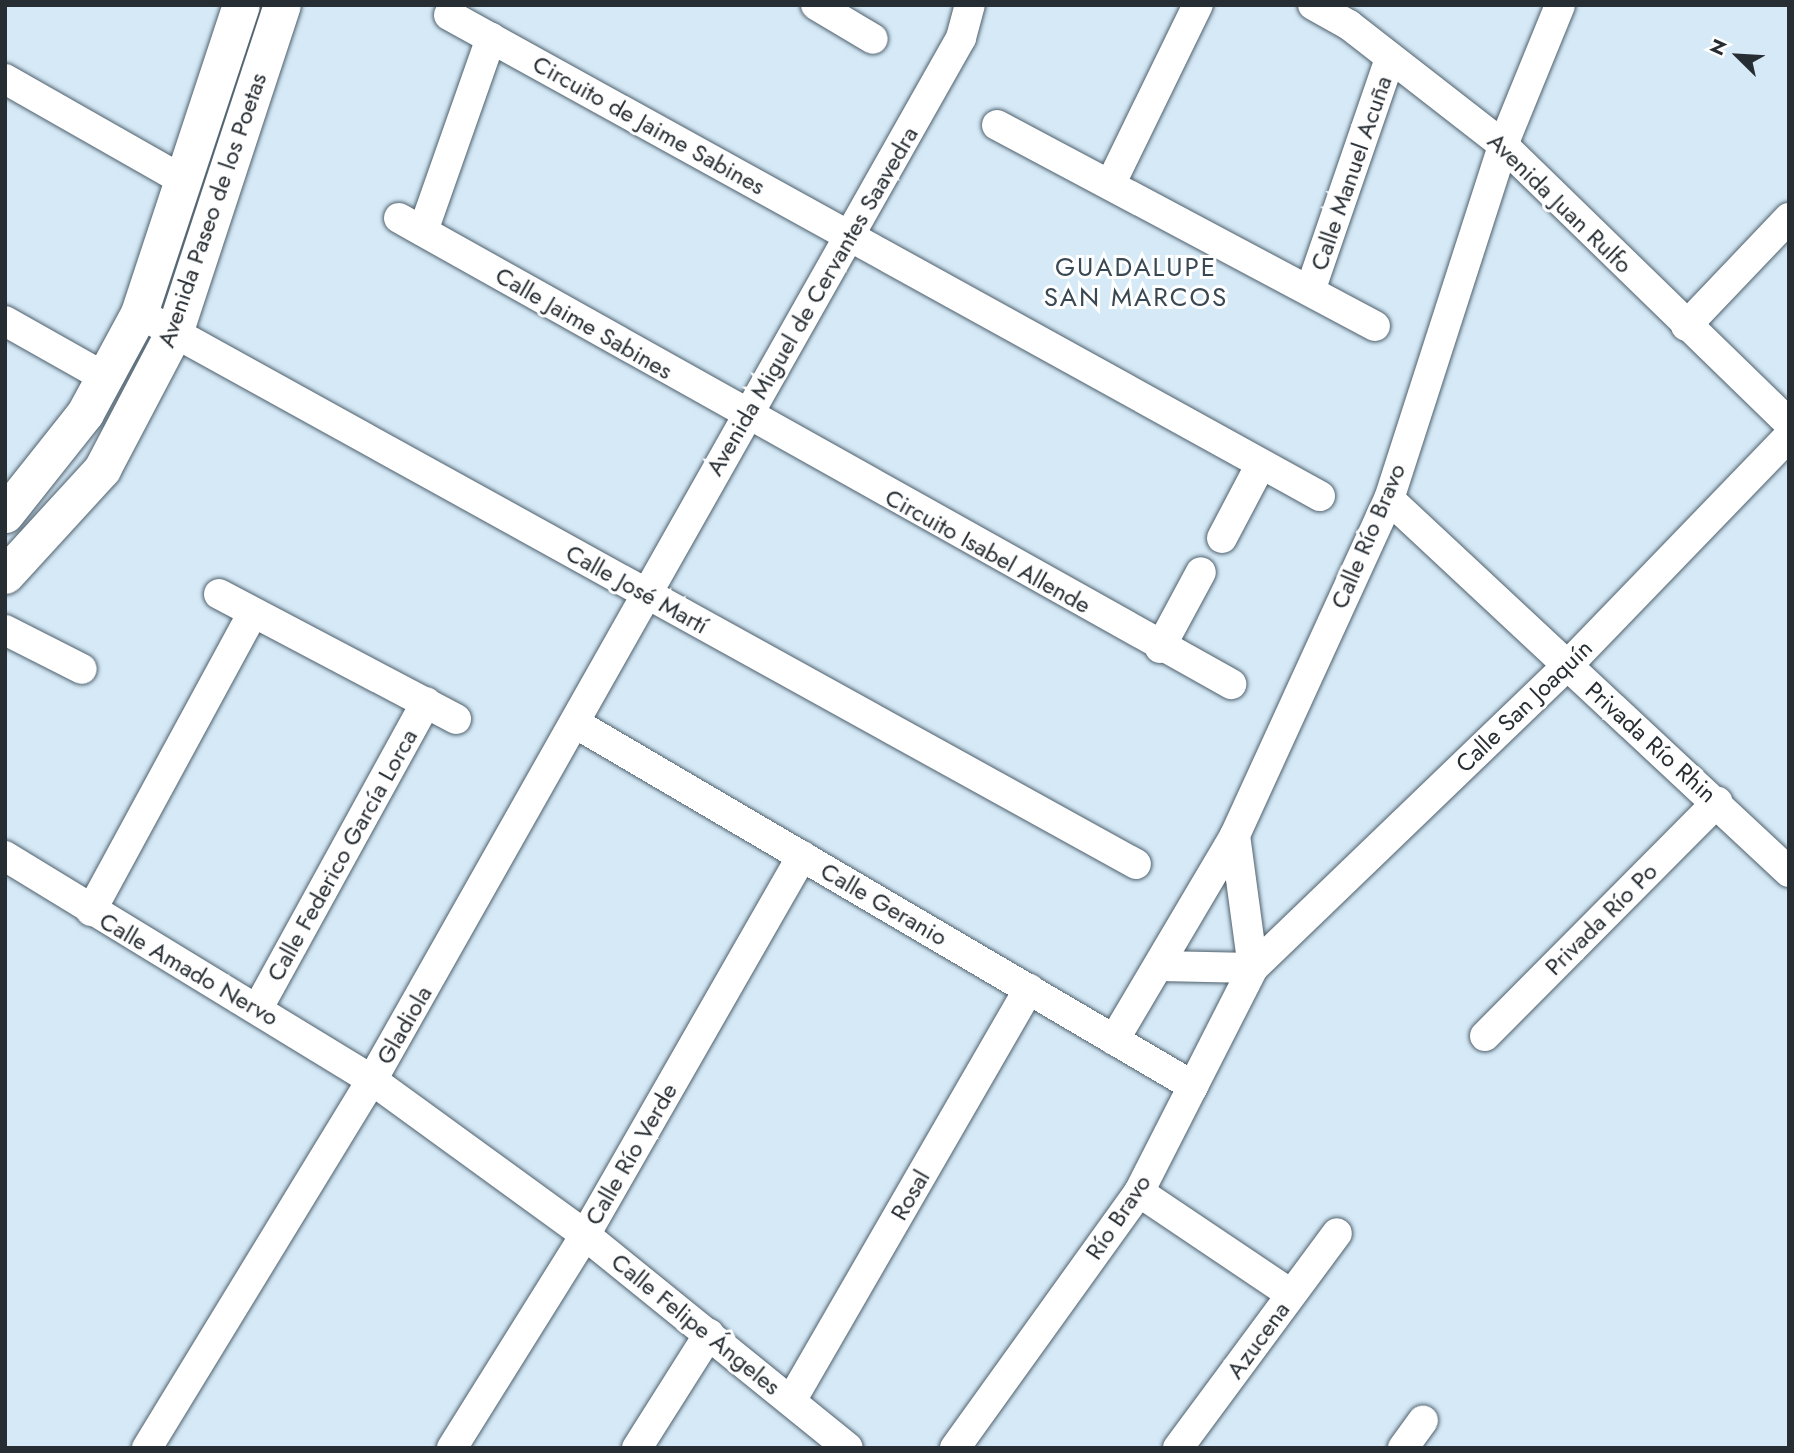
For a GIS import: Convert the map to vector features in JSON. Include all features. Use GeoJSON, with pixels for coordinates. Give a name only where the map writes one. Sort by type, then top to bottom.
{"type":"FeatureCollection","features":[{"type":"Feature","properties":{"kind":"street","name":"Avenida Paseo de los Poetas"},"geometry":{"type":"LineString","coordinates":[[5,514],[106,378],[139,313],[181,179],[241,5]]}},
{"type":"Feature","properties":{"kind":"street","name":"Avenida Paseo de los Poetas"},"geometry":{"type":"LineString","coordinates":[[5,575],[102,469],[175,330],[282,5]]}},
{"type":"Feature","properties":{"kind":"street"},"geometry":{"type":"LineString","coordinates":[[816,5],[873,39]]}},
{"type":"Feature","properties":{"kind":"street","name":"Avenida Miguel de Cervantes Saavedra"},"geometry":{"type":"LineString","coordinates":[[646,593],[961,38],[970,5]]}},
{"type":"Feature","properties":{"kind":"street"},"geometry":{"type":"LineString","coordinates":[[1111,183],[1198,5]]}},
{"type":"Feature","properties":{"kind":"street","name":"Avenida Juan Rulfo"},"geometry":{"type":"LineString","coordinates":[[1313,5],[1354,15],[1390,58],[1503,145],[1686,326],[1789,423]]}},
{"type":"Feature","properties":{"kind":"street","name":"Calle Río Bravo"},"geometry":{"type":"LineString","coordinates":[[1114,1040],[1235,835],[1389,499],[1503,145],[1560,5]]}},
{"type":"Feature","properties":{"kind":"street","name":"Circuito de Jaime Sabines"},"geometry":{"type":"LineString","coordinates":[[449,15],[850,236]]}},
{"type":"Feature","properties":{"kind":"street","name":"Calle Jaime Sabines"},"geometry":{"type":"LineString","coordinates":[[491,38],[411,225],[746,416]]}},
{"type":"Feature","properties":{"kind":"street","name":"Calle Manuel Acuña"},"geometry":{"type":"LineString","coordinates":[[1311,288],[1390,58]]}},
{"type":"Feature","properties":{"kind":"street"},"geometry":{"type":"LineString","coordinates":[[5,79],[181,179]]}},
{"type":"Feature","properties":{"kind":"street"},"geometry":{"type":"LineString","coordinates":[[998,125],[1311,288],[1375,326]]}},
{"type":"Feature","properties":{"kind":"street"},"geometry":{"type":"LineString","coordinates":[[1686,326],[1789,218]]}},
{"type":"Feature","properties":{"kind":"street"},"geometry":{"type":"LineString","coordinates":[[850,236],[1259,466],[1320,496]]}},
{"type":"Feature","properties":{"kind":"street","name":"Calle José Martí"},"geometry":{"type":"LineString","coordinates":[[139,313],[175,330],[1136,864]]}},
{"type":"Feature","properties":{"kind":"street"},"geometry":{"type":"LineString","coordinates":[[5,321],[106,378]]}},
{"type":"Feature","properties":{"kind":"street","name":"Circuito Isabel Allende"},"geometry":{"type":"LineString","coordinates":[[746,416],[1160,648],[1231,684]]}},
{"type":"Feature","properties":{"kind":"street","name":"Calle San Joaquín"},"geometry":{"type":"LineString","coordinates":[[1253,968],[1567,666],[1789,436]]}},
{"type":"Feature","properties":{"kind":"street"},"geometry":{"type":"LineString","coordinates":[[1222,538],[1259,466]]}},
{"type":"Feature","properties":{"kind":"street","name":"Privada Río Rhin"},"geometry":{"type":"LineString","coordinates":[[1389,499],[1789,872]]}},
{"type":"Feature","properties":{"kind":"street"},"geometry":{"type":"LineString","coordinates":[[1160,648],[1201,572]]}},
{"type":"Feature","properties":{"kind":"street","name":"Gladiola"},"geometry":{"type":"LineString","coordinates":[[147,1448],[372,1080],[646,593]]}},
{"type":"Feature","properties":{"kind":"street","name":"Calle Federico García Lorca"},"geometry":{"type":"LineString","coordinates":[[219,594],[456,719]]}},
{"type":"Feature","properties":{"kind":"street"},"geometry":{"type":"LineString","coordinates":[[90,911],[253,613]]}},
{"type":"Feature","properties":{"kind":"street"},"geometry":{"type":"LineString","coordinates":[[5,629],[82,669]]}},
{"type":"Feature","properties":{"kind":"street","name":"Calle Federico García Lorca"},"geometry":{"type":"LineString","coordinates":[[258,1008],[426,702]]}},
{"type":"Feature","properties":{"kind":"street","name":"Calle Geranio"},"geometry":{"type":"LineString","coordinates":[[575,723],[1193,1086]]}},
{"type":"Feature","properties":{"kind":"street","name":"Privada Río Po"},"geometry":{"type":"LineString","coordinates":[[1485,1036],[1717,802]]}},
{"type":"Feature","properties":{"kind":"street"},"geometry":{"type":"LineString","coordinates":[[1160,966],[1253,968],[1235,835]]}},
{"type":"Feature","properties":{"kind":"street","name":"Calle Amado Nervo"},"geometry":{"type":"LineString","coordinates":[[5,856],[90,911],[258,1008],[372,1080]]}},
{"type":"Feature","properties":{"kind":"street","name":"Calle Río Verde"},"geometry":{"type":"LineString","coordinates":[[452,1448],[585,1235],[802,856]]}},
{"type":"Feature","properties":{"kind":"street","name":"Río Bravo"},"geometry":{"type":"LineString","coordinates":[[955,1448],[1139,1192],[1253,968]]}},
{"type":"Feature","properties":{"kind":"street","name":"Rosal"},"geometry":{"type":"LineString","coordinates":[[792,1401],[1029,989]]}},
{"type":"Feature","properties":{"kind":"street","name":"Calle Felipe Ángeles"},"geometry":{"type":"LineString","coordinates":[[372,1080],[585,1235],[848,1448]]}},
{"type":"Feature","properties":{"kind":"street"},"geometry":{"type":"LineString","coordinates":[[1139,1192],[1291,1294]]}},
{"type":"Feature","properties":{"kind":"street","name":"Azucena"},"geometry":{"type":"LineString","coordinates":[[1178,1448],[1337,1233]]}},
{"type":"Feature","properties":{"kind":"street"},"geometry":{"type":"LineString","coordinates":[[637,1448],[709,1334]]}},
{"type":"Feature","properties":{"kind":"street"},"geometry":{"type":"LineString","coordinates":[[1403,1448],[1423,1420]]}},
{"type":"Feature","properties":{"kind":"district","name":"GUADALUPE SAN MARCOS"},"geometry":{"type":"Point","coordinates":[1136,283]}}]}
